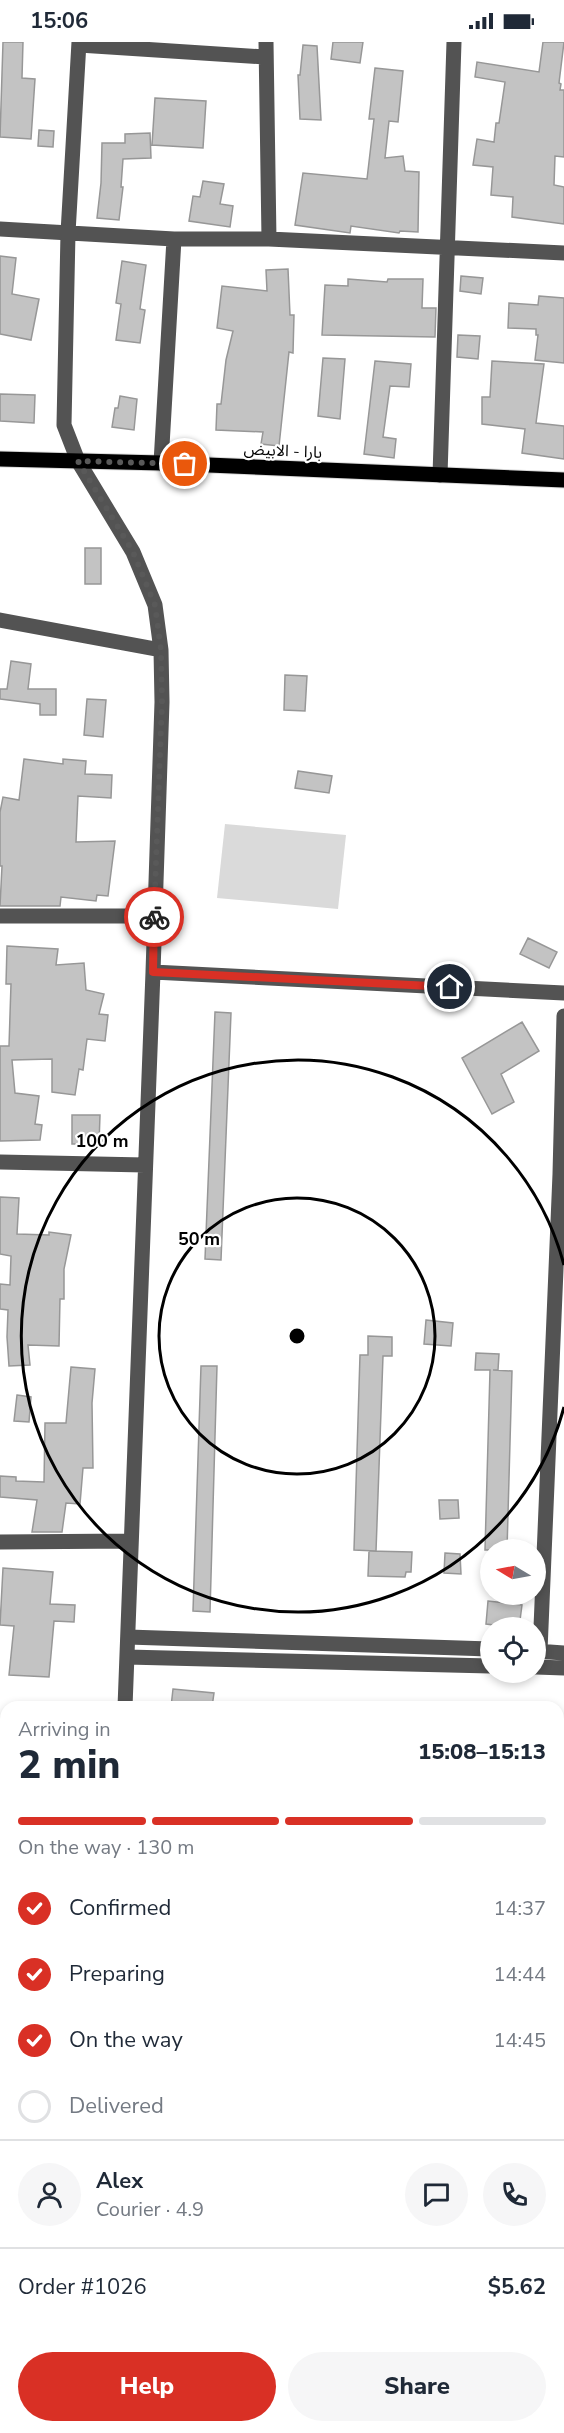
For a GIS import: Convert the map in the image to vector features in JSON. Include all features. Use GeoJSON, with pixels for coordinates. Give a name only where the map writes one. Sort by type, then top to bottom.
{"type":"FeatureCollection","features":[{"type":"Feature","properties":{"kind":"main road","name":"بارا - الابيض"},"geometry":{"type":"LineString","coordinates":[[0,459],[161,463],[564,480]]}},
{"type":"Feature","properties":{"kind":"street"},"geometry":{"type":"LineString","coordinates":[[440,475],[454,42]]}},
{"type":"Feature","properties":{"kind":"street"},"geometry":{"type":"LineString","coordinates":[[124,1701],[153,972],[162,702],[161,650],[155,605],[133,552],[78,461],[64,424],[68,233],[79,44],[266,49],[269,240]]}},
{"type":"Feature","properties":{"kind":"street"},"geometry":{"type":"LineString","coordinates":[[0,229],[564,253]]}},
{"type":"Feature","properties":{"kind":"street"},"geometry":{"type":"LineString","coordinates":[[161,463],[174,238]]}},
{"type":"Feature","properties":{"kind":"street"},"geometry":{"type":"LineString","coordinates":[[0,620],[161,650]]}},
{"type":"Feature","properties":{"kind":"street"},"geometry":{"type":"LineString","coordinates":[[0,916],[154,916]]}},
{"type":"Feature","properties":{"kind":"street"},"geometry":{"type":"LineString","coordinates":[[153,972],[564,993]]}},
{"type":"Feature","properties":{"kind":"street"},"geometry":{"type":"LineString","coordinates":[[540,1617],[562,1174],[564,1016]]}},
{"type":"Feature","properties":{"kind":"street"},"geometry":{"type":"LineString","coordinates":[[0,1162],[145,1165]]}},
{"type":"Feature","properties":{"kind":"street"},"geometry":{"type":"LineString","coordinates":[[0,1542],[130,1541]]}},
{"type":"Feature","properties":{"kind":"street"},"geometry":{"type":"LineString","coordinates":[[128,1637],[480,1649]]}},
{"type":"Feature","properties":{"kind":"street"},"geometry":{"type":"LineString","coordinates":[[546,1652],[564,1653]]}},
{"type":"Feature","properties":{"kind":"street"},"geometry":{"type":"LineString","coordinates":[[127,1657],[480,1666]]}},
{"type":"Feature","properties":{"kind":"street"},"geometry":{"type":"LineString","coordinates":[[546,1667],[564,1668]]}},
{"type":"Feature","properties":{"kind":"shaded area"},"geometry":{"type":"Polygon","coordinates":[[[225,824],[346,835],[338,909],[217,898],[225,824]]]}},
{"type":"Feature","properties":{"kind":"building"},"geometry":{"type":"Polygon","coordinates":[[[3,42],[23,42],[22,78],[35,79],[31,139],[0,137],[3,42]]]}},
{"type":"Feature","properties":{"kind":"building"},"geometry":{"type":"Polygon","coordinates":[[[333,42],[363,42],[360,63],[331,59],[333,42]]]}},
{"type":"Feature","properties":{"kind":"building"},"geometry":{"type":"Polygon","coordinates":[[[543,42],[564,42],[559,83],[561,84],[560,90],[564,90],[564,157],[555,156],[554,185],[564,187],[564,224],[512,217],[513,197],[491,195],[493,167],[473,165],[477,139],[494,142],[505,82],[475,77],[477,62],[539,72],[543,42]]]}},
{"type":"Feature","properties":{"kind":"building"},"geometry":{"type":"Polygon","coordinates":[[[303,45],[317,46],[321,120],[300,119],[298,75],[300,75],[303,45]]]}},
{"type":"Feature","properties":{"kind":"building"},"geometry":{"type":"Polygon","coordinates":[[[375,68],[403,71],[398,122],[389,121],[385,158],[403,156],[405,171],[419,172],[418,232],[400,231],[399,233],[351,226],[350,233],[295,225],[303,173],[367,179],[374,119],[369,119],[375,68]]]}},
{"type":"Feature","properties":{"kind":"building"},"geometry":{"type":"Polygon","coordinates":[[[155,98],[206,101],[203,148],[152,145],[155,98]]]}},
{"type":"Feature","properties":{"kind":"building"},"geometry":{"type":"Polygon","coordinates":[[[39,130],[54,131],[53,147],[38,146],[39,130]]]}},
{"type":"Feature","properties":{"kind":"building"},"geometry":{"type":"Polygon","coordinates":[[[150,133],[151,158],[123,159],[121,187],[123,187],[119,220],[97,218],[102,143],[125,143],[125,134],[150,133]]]}},
{"type":"Feature","properties":{"kind":"building"},"geometry":{"type":"Polygon","coordinates":[[[203,181],[224,184],[220,204],[233,206],[230,227],[189,221],[193,196],[200,197],[203,181]]]}},
{"type":"Feature","properties":{"kind":"building"},"geometry":{"type":"Polygon","coordinates":[[[0,256],[16,258],[12,294],[39,299],[31,340],[0,334],[0,256]]]}},
{"type":"Feature","properties":{"kind":"building"},"geometry":{"type":"Polygon","coordinates":[[[122,261],[146,265],[140,309],[145,310],[140,343],[116,340],[121,304],[116,303],[122,261]]]}},
{"type":"Feature","properties":{"kind":"building"},"geometry":{"type":"Polygon","coordinates":[[[288,269],[290,315],[294,315],[293,353],[289,352],[279,446],[261,444],[263,432],[216,430],[217,404],[221,404],[226,360],[233,331],[217,328],[222,286],[267,291],[266,270],[288,269]]]}},
{"type":"Feature","properties":{"kind":"building"},"geometry":{"type":"Polygon","coordinates":[[[461,276],[483,278],[481,294],[460,291],[461,276]]]}},
{"type":"Feature","properties":{"kind":"building"},"geometry":{"type":"Polygon","coordinates":[[[348,279],[387,282],[388,279],[423,279],[422,308],[436,308],[435,337],[322,335],[325,285],[348,286],[348,279]]]}},
{"type":"Feature","properties":{"kind":"building"},"geometry":{"type":"Polygon","coordinates":[[[539,296],[564,298],[564,363],[535,360],[538,335],[536,335],[536,329],[508,328],[509,303],[538,305],[539,296]]]}},
{"type":"Feature","properties":{"kind":"building"},"geometry":{"type":"Polygon","coordinates":[[[458,335],[480,336],[478,359],[457,357],[458,335]]]}},
{"type":"Feature","properties":{"kind":"building"},"geometry":{"type":"Polygon","coordinates":[[[323,358],[345,359],[340,419],[318,416],[323,358]]]}},
{"type":"Feature","properties":{"kind":"building"},"geometry":{"type":"Polygon","coordinates":[[[375,361],[411,364],[409,387],[390,386],[383,437],[396,439],[394,458],[364,454],[375,361]]]}},
{"type":"Feature","properties":{"kind":"building"},"geometry":{"type":"Polygon","coordinates":[[[492,361],[544,364],[536,423],[564,426],[564,459],[522,453],[525,429],[482,424],[482,397],[490,397],[492,361]]]}},
{"type":"Feature","properties":{"kind":"building"},"geometry":{"type":"Polygon","coordinates":[[[0,394],[35,395],[34,423],[0,421],[0,394]]]}},
{"type":"Feature","properties":{"kind":"building"},"geometry":{"type":"Polygon","coordinates":[[[120,396],[137,399],[134,430],[112,427],[115,408],[118,408],[120,396]]]}},
{"type":"Feature","properties":{"kind":"building"},"geometry":{"type":"Polygon","coordinates":[[[85,548],[101,548],[101,584],[85,584],[85,548]]]}},
{"type":"Feature","properties":{"kind":"building"},"geometry":{"type":"Polygon","coordinates":[[[11,661],[31,664],[28,689],[56,689],[56,715],[40,715],[40,704],[0,699],[0,689],[7,689],[11,661]]]}},
{"type":"Feature","properties":{"kind":"building"},"geometry":{"type":"Polygon","coordinates":[[[285,675],[307,676],[305,711],[284,710],[285,675]]]}},
{"type":"Feature","properties":{"kind":"building"},"geometry":{"type":"Polygon","coordinates":[[[87,699],[106,700],[103,737],[84,735],[87,699]]]}},
{"type":"Feature","properties":{"kind":"building"},"geometry":{"type":"Polygon","coordinates":[[[24,759],[63,764],[63,759],[86,761],[85,774],[112,775],[111,798],[78,796],[76,842],[115,841],[108,896],[97,895],[96,901],[61,897],[60,906],[0,906],[2,866],[0,866],[0,812],[3,797],[19,800],[24,759]]]}},
{"type":"Feature","properties":{"kind":"building"},"geometry":{"type":"Polygon","coordinates":[[[298,771],[332,776],[329,793],[295,788],[298,771]]]}},
{"type":"Feature","properties":{"kind":"building"},"geometry":{"type":"Polygon","coordinates":[[[528,938],[557,952],[549,968],[520,954],[528,938]]]}},
{"type":"Feature","properties":{"kind":"building"},"geometry":{"type":"Polygon","coordinates":[[[7,946],[58,949],[56,965],[84,963],[86,990],[104,994],[99,1014],[108,1015],[105,1041],[87,1039],[83,1070],[79,1069],[75,1095],[52,1092],[52,1059],[12,1060],[15,1093],[39,1096],[35,1124],[42,1125],[40,1140],[0,1141],[0,1046],[9,1046],[11,984],[6,984],[7,946]]]}},
{"type":"Feature","properties":{"kind":"building"},"geometry":{"type":"Polygon","coordinates":[[[215,1012],[231,1013],[221,1260],[205,1259],[215,1012]]]}},
{"type":"Feature","properties":{"kind":"building"},"geometry":{"type":"Polygon","coordinates":[[[522,1022],[539,1051],[501,1074],[514,1102],[492,1114],[462,1058],[522,1022]]]}},
{"type":"Feature","properties":{"kind":"building"},"geometry":{"type":"Polygon","coordinates":[[[72,1115],[100,1115],[99,1144],[72,1144],[72,1115]]]}},
{"type":"Feature","properties":{"kind":"building"},"geometry":{"type":"Polygon","coordinates":[[[0,1197],[19,1198],[17,1234],[49,1235],[49,1232],[71,1235],[64,1269],[64,1299],[60,1299],[59,1346],[28,1345],[30,1365],[9,1366],[8,1310],[0,1309],[0,1284],[10,1285],[11,1256],[0,1254],[0,1197]]]}},
{"type":"Feature","properties":{"kind":"building"},"geometry":{"type":"Polygon","coordinates":[[[426,1320],[453,1323],[451,1346],[424,1344],[426,1320]]]}},
{"type":"Feature","properties":{"kind":"building"},"geometry":{"type":"Polygon","coordinates":[[[368,1336],[392,1337],[392,1356],[383,1356],[376,1551],[354,1550],[360,1355],[368,1355],[368,1336]]]}},
{"type":"Feature","properties":{"kind":"building"},"geometry":{"type":"Polygon","coordinates":[[[476,1353],[499,1354],[498,1370],[493,1370],[512,1371],[507,1539],[485,1539],[490,1370],[475,1370],[476,1353]]]}},
{"type":"Feature","properties":{"kind":"building"},"geometry":{"type":"Polygon","coordinates":[[[201,1366],[217,1366],[210,1612],[193,1611],[201,1366]]]}},
{"type":"Feature","properties":{"kind":"building"},"geometry":{"type":"Polygon","coordinates":[[[71,1367],[95,1369],[92,1403],[93,1468],[83,1468],[80,1504],[66,1503],[62,1532],[32,1532],[37,1500],[0,1497],[0,1476],[16,1477],[16,1481],[44,1482],[45,1423],[66,1423],[71,1367]]]}},
{"type":"Feature","properties":{"kind":"building"},"geometry":{"type":"Polygon","coordinates":[[[17,1395],[31,1397],[29,1422],[14,1421],[17,1395]]]}},
{"type":"Feature","properties":{"kind":"building"},"geometry":{"type":"Polygon","coordinates":[[[439,1500],[458,1500],[459,1518],[440,1519],[439,1500]]]}},
{"type":"Feature","properties":{"kind":"building"},"geometry":{"type":"Polygon","coordinates":[[[369,1551],[412,1552],[411,1572],[406,1572],[405,1577],[368,1576],[369,1551]]]}},
{"type":"Feature","properties":{"kind":"building"},"geometry":{"type":"Polygon","coordinates":[[[445,1553],[460,1554],[461,1574],[444,1573],[445,1553]]]}},
{"type":"Feature","properties":{"kind":"building"},"geometry":{"type":"Polygon","coordinates":[[[3,1568],[53,1572],[50,1604],[75,1605],[74,1622],[54,1621],[49,1677],[9,1675],[14,1626],[0,1625],[3,1568]]]}},
{"type":"Feature","properties":{"kind":"building"},"geometry":{"type":"Polygon","coordinates":[[[488,1605],[522,1605],[520,1617],[487,1617],[488,1605]]]}},
{"type":"Feature","properties":{"kind":"building"},"geometry":{"type":"Polygon","coordinates":[[[173,1689],[214,1693],[213,1701],[172,1701],[173,1689]]]}},
{"type":"Feature","properties":{"kind":"way so far"},"geometry":{"type":"LineString","coordinates":[[154,917],[162,702],[161,650],[155,605],[133,552],[78,461],[185,464]]}},
{"type":"Feature","properties":{"kind":"route"},"geometry":{"type":"LineString","coordinates":[[154,917],[153,972],[450,987]]}}]}
